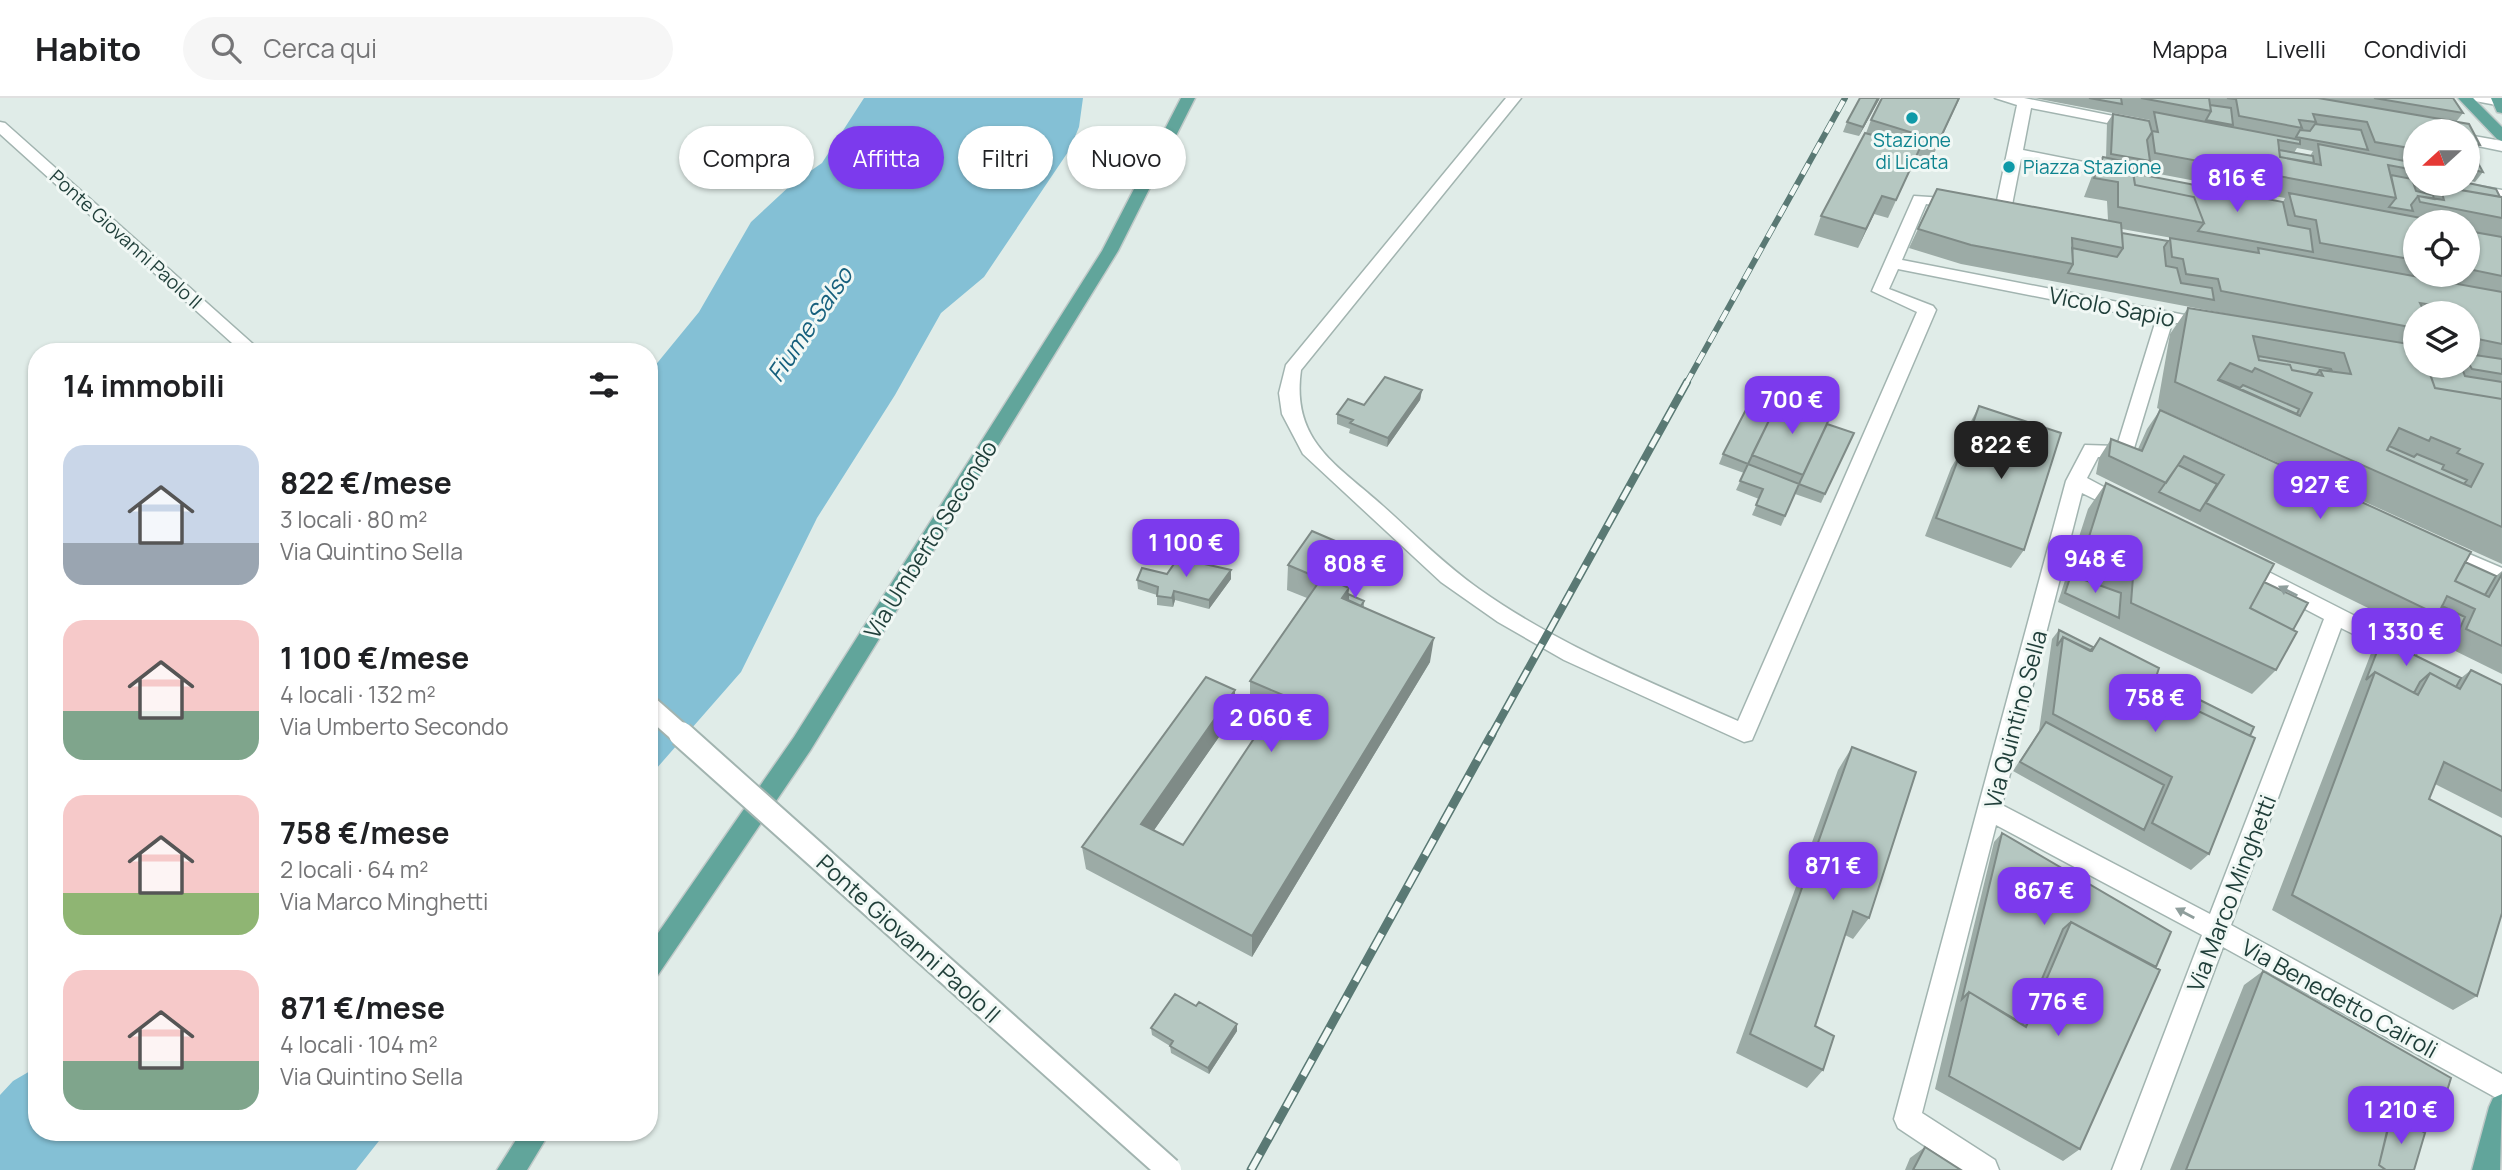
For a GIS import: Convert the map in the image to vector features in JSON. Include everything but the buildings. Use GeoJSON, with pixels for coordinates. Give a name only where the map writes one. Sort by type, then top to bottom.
{"type":"FeatureCollection","features":[{"type":"Feature","properties":{"kind":"main road","name":"Via Umberto Secondo"},"geometry":{"type":"LineString","coordinates":[[658,954],[802,744],[1095,275],[1188,98]]}},
{"type":"Feature","properties":{"kind":"main road"},"geometry":{"type":"LineString","coordinates":[[2465,98],[2502,136]]}},
{"type":"Feature","properties":{"kind":"main road"},"geometry":{"type":"LineString","coordinates":[[2486,1170],[2502,1107]]}},
{"type":"Feature","properties":{"kind":"main road"},"geometry":{"type":"LineString","coordinates":[[511,1170],[531,1141]]}},
{"type":"Feature","properties":{"kind":"street"},"geometry":{"type":"LineString","coordinates":[[1514,98],[1292,369],[1287,391],[1288,413],[1315,457],[1475,597],[1617,677],[1744,733],[1927,310],[1880,292],[1891,262],[1920,199],[1996,210],[2015,153],[2025,104]]}},
{"type":"Feature","properties":{"kind":"street"},"geometry":{"type":"LineString","coordinates":[[2002,98],[2149,127]]}},
{"type":"Feature","properties":{"kind":"street"},"geometry":{"type":"LineString","coordinates":[[2480,98],[2500,103]]}},
{"type":"Feature","properties":{"kind":"street","name":"Ponte Giovanni Paolo II"},"geometry":{"type":"LineString","coordinates":[[0,126],[243,343]]}},
{"type":"Feature","properties":{"kind":"street"},"geometry":{"type":"LineString","coordinates":[[2480,142],[2502,146]]}},
{"type":"Feature","properties":{"kind":"street"},"geometry":{"type":"LineString","coordinates":[[2015,153],[2143,178]]}},
{"type":"Feature","properties":{"kind":"street"},"geometry":{"type":"LineString","coordinates":[[2480,191],[2502,195]]}},
{"type":"Feature","properties":{"kind":"street","name":"Vicolo Sapio"},"geometry":{"type":"LineString","coordinates":[[1891,262],[2192,321]]}},
{"type":"Feature","properties":{"kind":"street","name":"Via Quintino Sella"},"geometry":{"type":"LineString","coordinates":[[1985,1170],[1907,1119],[1991,811],[2076,481],[2092,450],[2124,453],[2144,411],[2166,316]]}},
{"type":"Feature","properties":{"kind":"street"},"geometry":{"type":"LineString","coordinates":[[2076,481],[2138,513]]}},
{"type":"Feature","properties":{"kind":"street"},"geometry":{"type":"LineString","coordinates":[[2427,542],[2502,577]]}},
{"type":"Feature","properties":{"kind":"street"},"geometry":{"type":"LineString","coordinates":[[2224,558],[2419,658]]}},
{"type":"Feature","properties":{"kind":"street","name":"Via Marco Minghetti"},"geometry":{"type":"LineString","coordinates":[[2126,1170],[2335,616]]}},
{"type":"Feature","properties":{"kind":"street","name":"Ponte Giovanni Paolo II"},"geometry":{"type":"LineString","coordinates":[[658,714],[1169,1170]]}},
{"type":"Feature","properties":{"kind":"street","name":"Via Benedetto Cairoli"},"geometry":{"type":"LineString","coordinates":[[1991,811],[2216,930],[2502,1088]]}},
{"type":"Feature","properties":{"kind":"water","name":"Fiume Salso"},"geometry":{"type":"Polygon","coordinates":[[[864,98],[1083,98],[1079,126],[1067,126],[1067,153],[1053,174],[1053,126],[958,126],[958,189],[1043,189],[984,277],[941,313],[895,395],[817,518],[741,672],[658,767],[658,362],[699,312],[751,222],[787,189],[814,189],[814,169],[828,154],[828,189],[944,189],[944,126],[846,126],[864,98]]]}},
{"type":"Feature","properties":{"kind":"water"},"geometry":{"type":"Polygon","coordinates":[[[28,1072],[28,1141],[379,1141],[356,1170],[0,1170],[0,1095],[13,1081],[28,1072]]]}},
{"type":"Feature","properties":{"kind":"railway"},"geometry":{"type":"LineString","coordinates":[[1686,384],[1845,98]]}},
{"type":"Feature","properties":{"kind":"railway"},"geometry":{"type":"LineString","coordinates":[[1491,736],[1687,382]]}},
{"type":"Feature","properties":{"kind":"railway"},"geometry":{"type":"LineString","coordinates":[[1251,1170],[1492,734]]}},
{"type":"Feature","properties":{"kind":"place","name":"Stazione di Licata"},"geometry":{"type":"Point","coordinates":[1912,118]}},
{"type":"Feature","properties":{"kind":"place","name":"Piazza Stazione"},"geometry":{"type":"Point","coordinates":[2009,167]}}]}
